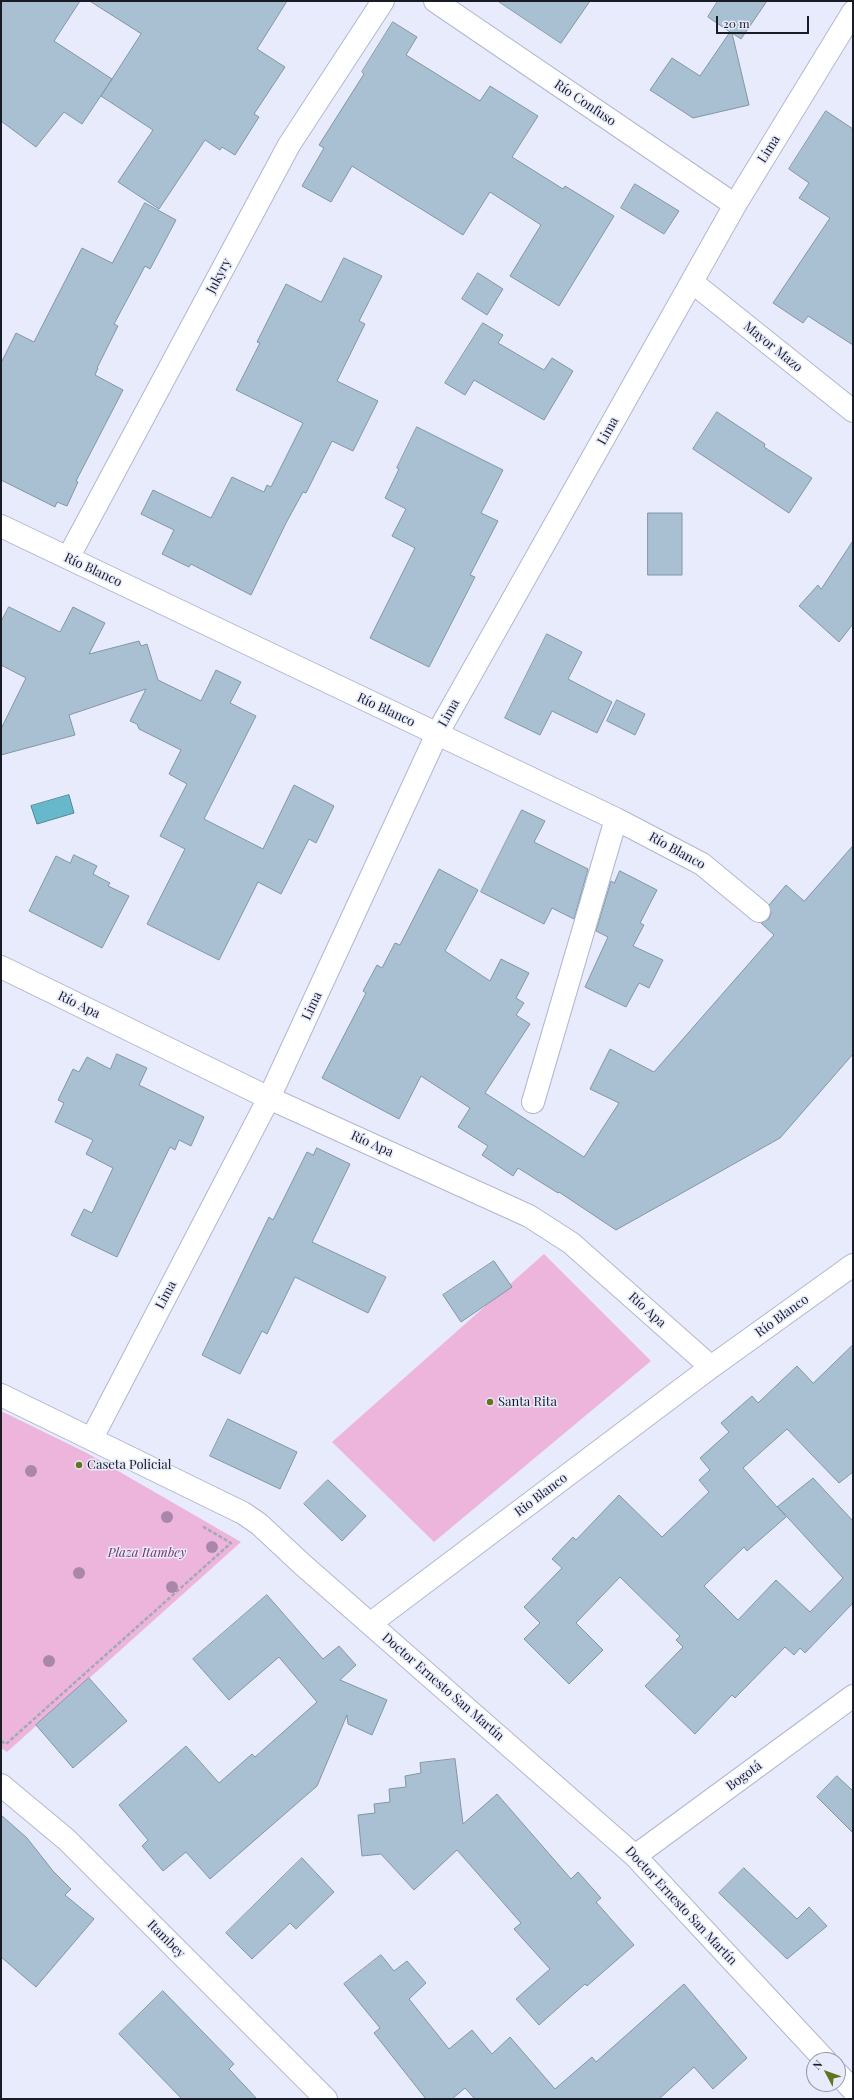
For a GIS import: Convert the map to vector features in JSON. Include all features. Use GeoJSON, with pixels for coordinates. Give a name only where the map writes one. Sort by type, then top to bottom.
{"type":"FeatureCollection","features":[{"type":"Feature","properties":{"kind":"street","name":"Jukyry"},"geometry":{"type":"LineString","coordinates":[[68,558],[289,145],[383,1]]}},
{"type":"Feature","properties":{"kind":"street","name":"Río Confuso"},"geometry":{"type":"LineString","coordinates":[[435,1],[735,204]]}},
{"type":"Feature","properties":{"kind":"street","name":"Lima"},"geometry":{"type":"LineString","coordinates":[[92,1438],[269,1098],[437,734],[735,204],[853,12]]}},
{"type":"Feature","properties":{"kind":"street","name":"Mayor Mazo"},"geometry":{"type":"LineString","coordinates":[[692,282],[853,412]]}},
{"type":"Feature","properties":{"kind":"street","name":"Río Blanco"},"geometry":{"type":"LineString","coordinates":[[1,526],[616,819],[702,864],[759,911]]}},
{"type":"Feature","properties":{"kind":"street"},"geometry":{"type":"LineString","coordinates":[[533,1102],[616,819]]}},
{"type":"Feature","properties":{"kind":"street","name":"Río Apa"},"geometry":{"type":"LineString","coordinates":[[1,967],[269,1098],[529,1216],[572,1243],[711,1367]]}},
{"type":"Feature","properties":{"kind":"street","name":"Río Blanco"},"geometry":{"type":"LineString","coordinates":[[711,1367],[853,1265]]}},
{"type":"Feature","properties":{"kind":"street","name":"Rio Blanco"},"geometry":{"type":"LineString","coordinates":[[371,1623],[711,1367]]}},
{"type":"Feature","properties":{"kind":"street","name":"Doctor Ernesto San Martín"},"geometry":{"type":"LineString","coordinates":[[1,1394],[243,1513],[259,1524],[635,1856],[818,2052]]}},
{"type":"Feature","properties":{"kind":"street","name":"Bogotá"},"geometry":{"type":"LineString","coordinates":[[635,1856],[853,1696]]}},
{"type":"Feature","properties":{"kind":"street","name":"Itambey"},"geometry":{"type":"LineString","coordinates":[[1,1785],[67,1840],[326,2099]]}},
{"type":"Feature","properties":{"kind":"street"},"geometry":{"type":"LineString","coordinates":[[846,2083],[853,2090]]}},
{"type":"Feature","properties":{"kind":"path"},"geometry":{"type":"LineString","coordinates":[[1,1741],[6,1744],[231,1543],[198,1523]]}},
{"type":"Feature","properties":{"kind":"green space","name":"Santa Rita"},"geometry":{"type":"Polygon","coordinates":[[[544,1254],[651,1361],[434,1542],[332,1442],[544,1254]]]}},
{"type":"Feature","properties":{"kind":"green space","name":"Plaza Itambey"},"geometry":{"type":"Polygon","coordinates":[[[1,1411],[87,1453],[241,1542],[7,1752],[1,1748],[1,1411]]]}},
{"type":"Feature","properties":{"kind":"water"},"geometry":{"type":"Polygon","coordinates":[[[69,795],[74,813],[37,824],[31,806],[69,795]]]}},
{"type":"Feature","properties":{"kind":"building"},"geometry":{"type":"Polygon","coordinates":[[[1,1],[80,1],[54,41],[112,79],[82,124],[64,112],[36,147],[1,121],[1,1]]]}},
{"type":"Feature","properties":{"kind":"building"},"geometry":{"type":"Polygon","coordinates":[[[90,1],[287,1],[257,49],[285,67],[254,114],[259,117],[235,155],[222,147],[220,150],[205,140],[159,209],[118,182],[153,130],[101,96],[141,34],[90,1]]]}},
{"type":"Feature","properties":{"kind":"building"},"geometry":{"type":"Polygon","coordinates":[[[498,1],[590,1],[561,43],[498,1]]]}},
{"type":"Feature","properties":{"kind":"building"},"geometry":{"type":"Polygon","coordinates":[[[718,1],[767,1],[741,39],[732,33],[749,105],[693,118],[650,90],[672,58],[700,76],[730,32],[708,17],[718,1]]]}},
{"type":"Feature","properties":{"kind":"building"},"geometry":{"type":"Polygon","coordinates":[[[393,22],[417,37],[406,55],[480,101],[490,86],[538,116],[512,157],[563,189],[565,186],[614,216],[559,306],[510,276],[541,225],[490,192],[463,235],[352,166],[331,202],[302,186],[324,148],[319,145],[364,74],[362,72],[393,22]]]}},
{"type":"Feature","properties":{"kind":"building"},"geometry":{"type":"Polygon","coordinates":[[[826,111],[853,129],[853,345],[808,316],[803,323],[773,303],[830,218],[799,198],[809,183],[789,169],[826,111]]]}},
{"type":"Feature","properties":{"kind":"building"},"geometry":{"type":"Polygon","coordinates":[[[635,184],[679,211],[664,234],[621,208],[635,184]]]}},
{"type":"Feature","properties":{"kind":"building"},"geometry":{"type":"Polygon","coordinates":[[[145,203],[176,220],[150,269],[145,266],[114,324],[118,326],[97,368],[95,375],[123,390],[76,481],[78,482],[67,506],[57,502],[55,507],[1,480],[1,363],[16,333],[34,342],[82,248],[112,263],[145,203]]]}},
{"type":"Feature","properties":{"kind":"building"},"geometry":{"type":"Polygon","coordinates":[[[344,258],[382,276],[359,321],[365,324],[337,381],[378,401],[353,451],[332,441],[306,493],[303,492],[286,523],[251,595],[191,564],[189,567],[162,554],[174,530],[141,514],[153,490],[211,518],[232,477],[264,492],[267,485],[271,487],[303,423],[236,390],[260,343],[257,342],[286,284],[321,302],[344,258]]]}},
{"type":"Feature","properties":{"kind":"building"},"geometry":{"type":"Polygon","coordinates":[[[478,273],[503,289],[487,315],[462,299],[478,273]]]}},
{"type":"Feature","properties":{"kind":"building"},"geometry":{"type":"Polygon","coordinates":[[[483,323],[503,335],[498,343],[544,370],[552,358],[573,371],[544,420],[474,380],[465,395],[445,383],[483,323]]]}},
{"type":"Feature","properties":{"kind":"building"},"geometry":{"type":"Polygon","coordinates":[[[717,412],[765,444],[764,447],[812,478],[789,513],[693,449],[717,412]]]}},
{"type":"Feature","properties":{"kind":"building"},"geometry":{"type":"Polygon","coordinates":[[[417,427],[503,470],[481,513],[498,521],[470,575],[475,577],[429,667],[370,638],[415,548],[392,536],[406,509],[385,498],[399,469],[397,468],[417,427]]]}},
{"type":"Feature","properties":{"kind":"building"},"geometry":{"type":"Polygon","coordinates":[[[648,513],[682,513],[682,575],[648,575],[648,513]]]}},
{"type":"Feature","properties":{"kind":"building"},"geometry":{"type":"Polygon","coordinates":[[[853,541],[853,624],[839,642],[799,606],[818,585],[821,589],[853,541]]]}},
{"type":"Feature","properties":{"kind":"building"},"geometry":{"type":"Polygon","coordinates":[[[9,607],[60,632],[73,607],[105,623],[89,654],[139,641],[141,646],[147,644],[158,680],[201,701],[216,670],[241,682],[230,703],[256,716],[204,819],[263,849],[294,785],[334,806],[316,843],[309,839],[281,894],[258,882],[219,960],[147,924],[185,849],[160,836],[187,784],[169,774],[181,750],[139,729],[137,724],[130,721],[146,689],[69,715],[75,735],[1,755],[1,729],[26,678],[1,665],[1,622],[9,607]]]}},
{"type":"Feature","properties":{"kind":"building"},"geometry":{"type":"Polygon","coordinates":[[[547,634],[582,652],[568,679],[612,702],[597,733],[552,711],[540,735],[505,718],[547,634]]]}},
{"type":"Feature","properties":{"kind":"building"},"geometry":{"type":"Polygon","coordinates":[[[617,700],[645,714],[635,735],[607,721],[617,700]]]}},
{"type":"Feature","properties":{"kind":"building"},"geometry":{"type":"Polygon","coordinates":[[[522,810],[545,821],[534,842],[588,869],[574,919],[552,908],[544,924],[481,892],[522,810]]]}},
{"type":"Feature","properties":{"kind":"building"},"geometry":{"type":"Polygon","coordinates":[[[853,846],[853,1054],[780,1138],[616,1230],[559,1192],[558,1193],[518,1168],[513,1176],[482,1155],[488,1146],[458,1127],[470,1108],[421,1076],[399,1119],[322,1078],[366,993],[363,991],[377,965],[382,968],[395,943],[400,945],[439,869],[478,890],[445,951],[490,981],[501,959],[529,973],[516,998],[524,1003],[516,1015],[530,1024],[485,1093],[584,1157],[619,1103],[590,1089],[610,1049],[654,1072],[774,935],[761,923],[769,919],[771,913],[769,905],[786,885],[804,901],[853,846]]]}},
{"type":"Feature","properties":{"kind":"building"},"geometry":{"type":"Polygon","coordinates":[[[74,855],[97,866],[93,874],[110,883],[108,886],[129,896],[102,948],[29,911],[56,856],[70,863],[74,855]]]}},
{"type":"Feature","properties":{"kind":"building"},"geometry":{"type":"Polygon","coordinates":[[[620,871],[657,890],[640,923],[644,925],[633,946],[663,960],[649,988],[639,983],[626,1007],[585,987],[608,937],[596,931],[611,881],[614,883],[620,871]]]}},
{"type":"Feature","properties":{"kind":"building"},"geometry":{"type":"Polygon","coordinates":[[[117,1054],[147,1068],[139,1085],[204,1117],[191,1146],[179,1140],[175,1150],[170,1147],[117,1257],[71,1235],[84,1209],[92,1213],[113,1168],[86,1154],[93,1140],[55,1122],[64,1103],[58,1100],[73,1069],[79,1072],[87,1057],[110,1069],[117,1054]]]}},
{"type":"Feature","properties":{"kind":"building"},"geometry":{"type":"Polygon","coordinates":[[[317,1148],[350,1164],[312,1242],[386,1277],[368,1313],[295,1277],[267,1334],[262,1331],[240,1374],[202,1355],[269,1217],[273,1220],[307,1152],[313,1155],[317,1148]]]}},
{"type":"Feature","properties":{"kind":"building"},"geometry":{"type":"Polygon","coordinates":[[[494,1261],[512,1287],[461,1322],[443,1295],[494,1261]]]}},
{"type":"Feature","properties":{"kind":"building"},"geometry":{"type":"Polygon","coordinates":[[[853,1345],[853,1472],[839,1483],[787,1429],[743,1468],[777,1507],[813,1478],[853,1521],[853,1603],[805,1653],[800,1648],[794,1655],[785,1647],[735,1698],[732,1695],[695,1734],[645,1686],[683,1647],[676,1640],[680,1636],[620,1577],[576,1623],[603,1650],[569,1684],[524,1639],[540,1623],[524,1607],[562,1568],[552,1559],[573,1537],[576,1540],[619,1495],[662,1537],[709,1492],[699,1480],[710,1470],[700,1458],[729,1432],[721,1423],[752,1396],[758,1403],[797,1366],[813,1383],[853,1345]],[[778,1507],[786,1517],[747,1551],[744,1547],[704,1586],[738,1620],[776,1580],[810,1612],[843,1578],[778,1507]]]}},
{"type":"Feature","properties":{"kind":"building"},"geometry":{"type":"Polygon","coordinates":[[[228,1419],[297,1452],[280,1489],[210,1456],[228,1419]]]}},
{"type":"Feature","properties":{"kind":"building"},"geometry":{"type":"Polygon","coordinates":[[[328,1480],[366,1516],[342,1541],[304,1504],[328,1480]]]}},
{"type":"Feature","properties":{"kind":"building"},"geometry":{"type":"Polygon","coordinates":[[[267,1595],[323,1659],[339,1646],[356,1665],[340,1680],[387,1700],[372,1735],[348,1724],[347,1715],[317,1786],[210,1879],[186,1852],[163,1871],[142,1846],[148,1840],[119,1805],[186,1746],[219,1783],[252,1754],[255,1757],[317,1702],[279,1657],[229,1700],[193,1659],[267,1595]]]}},
{"type":"Feature","properties":{"kind":"building"},"geometry":{"type":"Polygon","coordinates":[[[89,1678],[127,1721],[73,1768],[36,1725],[89,1678]]]}},
{"type":"Feature","properties":{"kind":"building"},"geometry":{"type":"Polygon","coordinates":[[[455,1759],[463,1824],[497,1794],[571,1879],[578,1872],[601,1898],[596,1902],[634,1945],[587,1986],[585,1984],[539,2025],[516,1999],[550,1969],[514,1929],[521,1923],[457,1850],[414,1890],[381,1854],[362,1856],[358,1815],[375,1813],[374,1804],[390,1802],[389,1789],[406,1787],[405,1776],[421,1773],[420,1763],[455,1759]]]}},
{"type":"Feature","properties":{"kind":"building"},"geometry":{"type":"Polygon","coordinates":[[[837,1776],[853,1791],[853,1833],[817,1797],[837,1776]]]}},
{"type":"Feature","properties":{"kind":"building"},"geometry":{"type":"Polygon","coordinates":[[[1,1815],[27,1838],[53,1871],[71,1889],[65,1895],[94,1919],[36,1987],[1,1957],[1,1815]]]}},
{"type":"Feature","properties":{"kind":"building"},"geometry":{"type":"Polygon","coordinates":[[[302,1858],[334,1892],[296,1929],[290,1923],[252,1959],[226,1933],[302,1858]]]}},
{"type":"Feature","properties":{"kind":"building"},"geometry":{"type":"Polygon","coordinates":[[[744,1868],[797,1919],[809,1907],[827,1926],[787,1959],[719,1893],[744,1868]]]}},
{"type":"Feature","properties":{"kind":"building"},"geometry":{"type":"Polygon","coordinates":[[[381,1955],[394,1971],[407,1961],[426,1983],[409,1999],[449,2049],[472,2030],[492,2054],[510,2037],[555,2089],[592,2057],[596,2062],[684,1984],[747,2058],[713,2089],[694,2067],[659,2099],[475,2099],[465,2088],[452,2099],[426,2099],[374,2033],[380,2028],[344,1984],[381,1955]]]}},
{"type":"Feature","properties":{"kind":"building"},"geometry":{"type":"Polygon","coordinates":[[[163,1991],[234,2064],[229,2069],[257,2099],[182,2099],[119,2034],[163,1991]]]}},
{"type":"Feature","properties":{"kind":"place","name":"Santa Rita"},"geometry":{"type":"Point","coordinates":[490,1402]}},
{"type":"Feature","properties":{"kind":"place","name":"Caseta Policial"},"geometry":{"type":"Point","coordinates":[79,1465]}}]}
